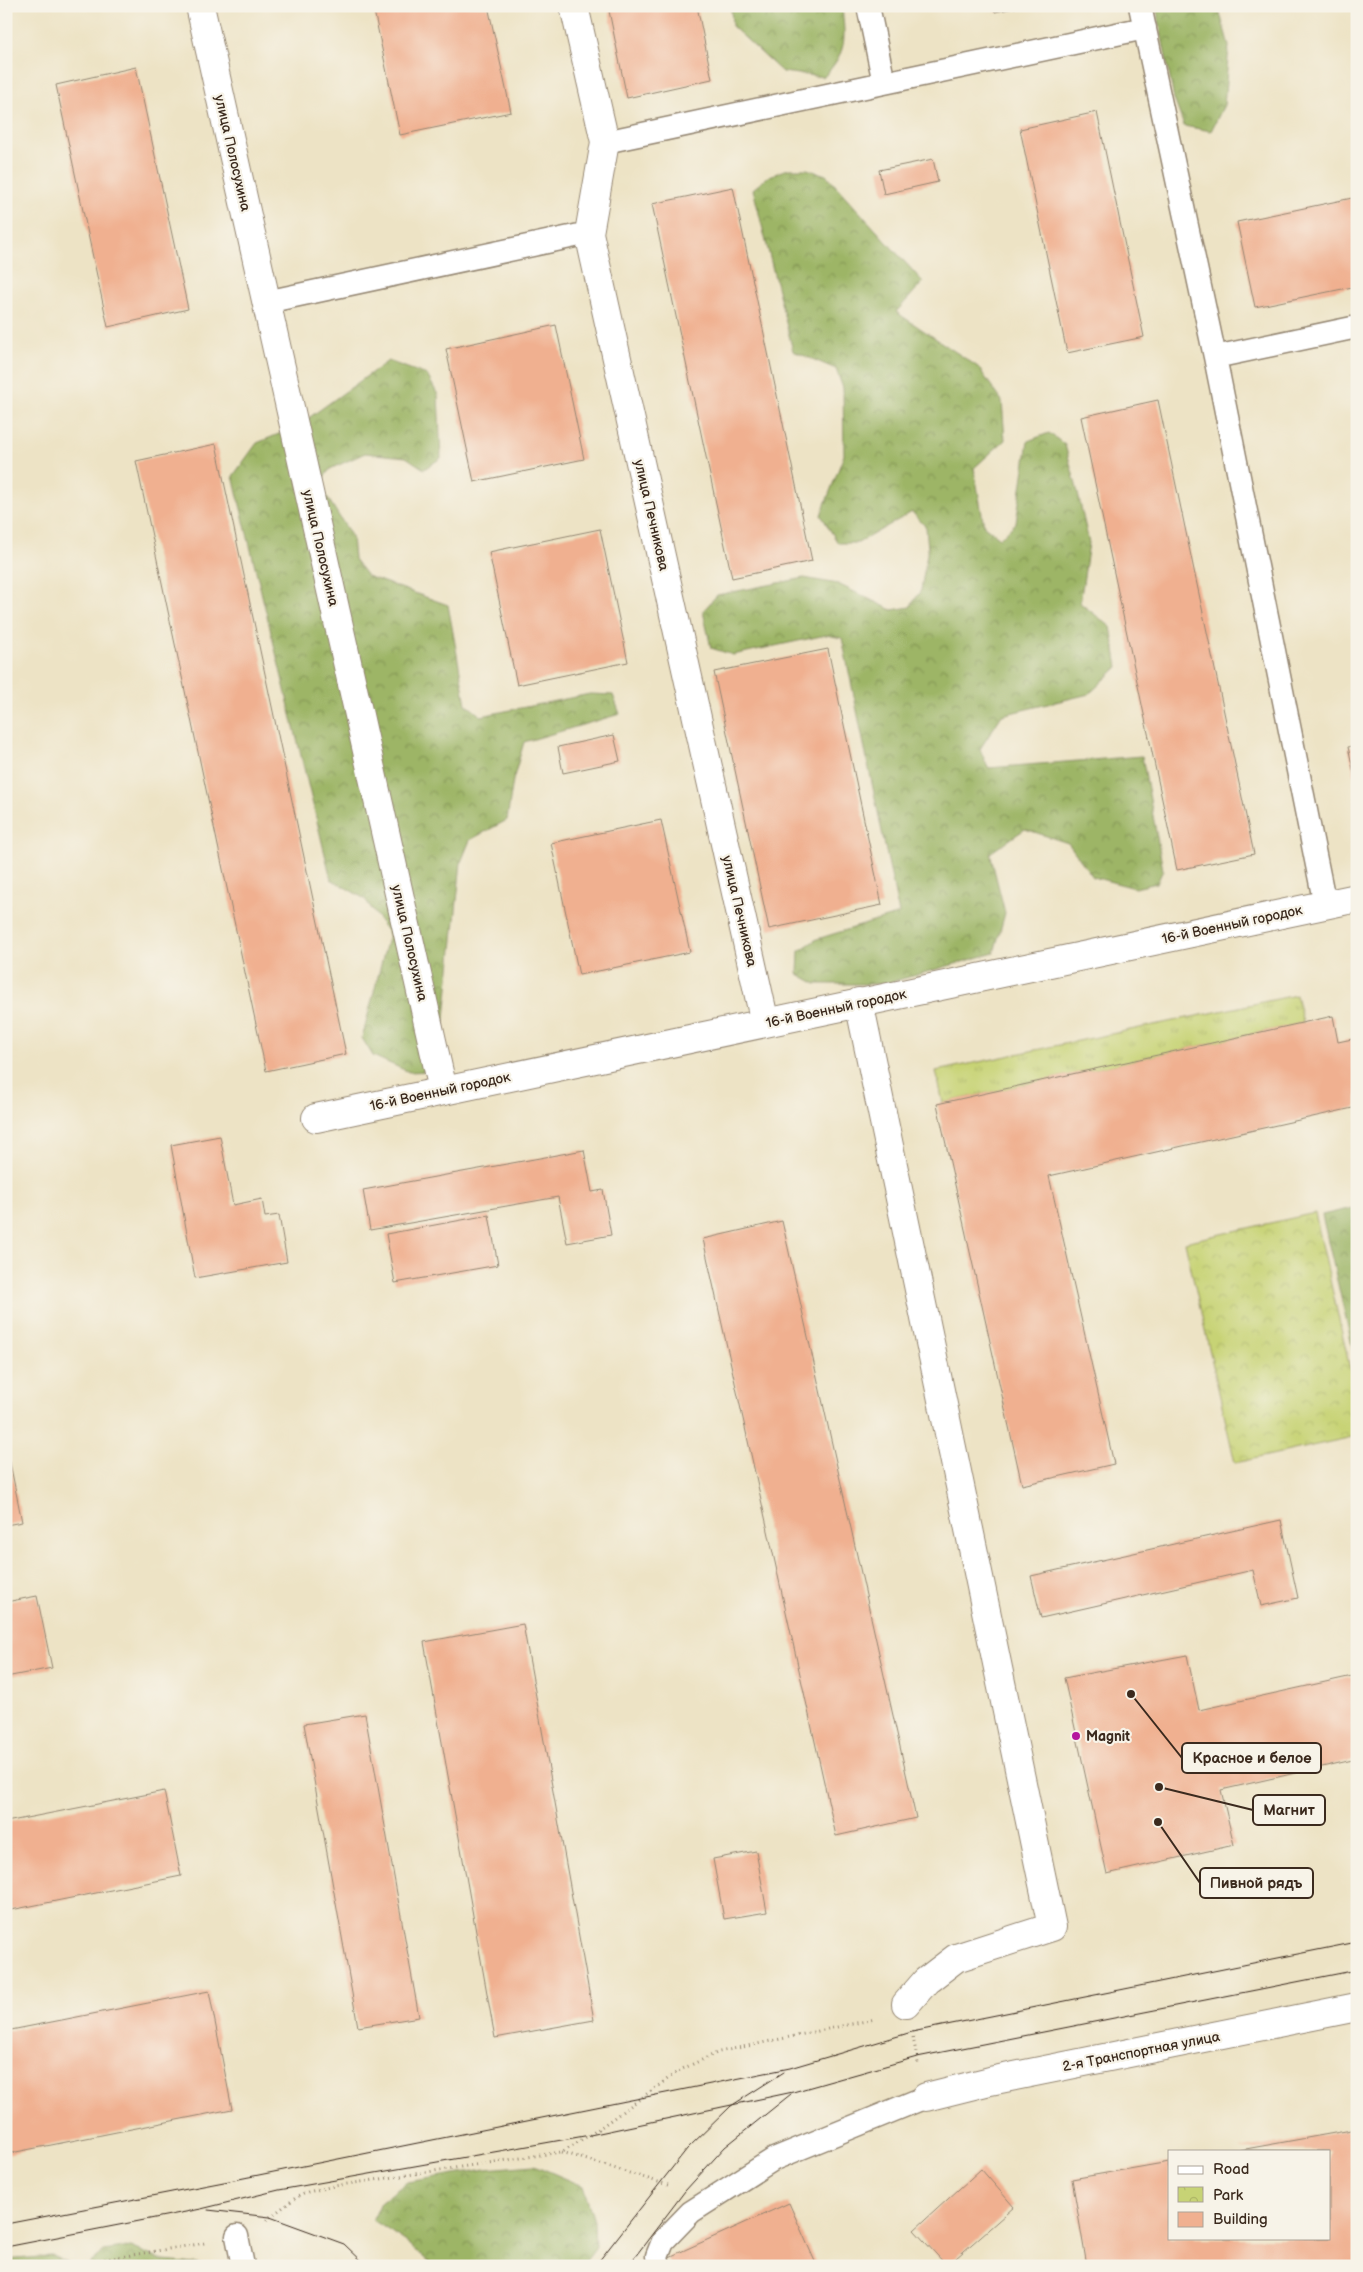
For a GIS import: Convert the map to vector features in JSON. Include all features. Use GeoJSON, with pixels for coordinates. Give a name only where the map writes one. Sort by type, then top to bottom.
{"type":"FeatureCollection","features":[{"type":"Feature","properties":{"kind":"street","name":"улица Полосухина"},"geometry":{"type":"LineString","coordinates":[[200,6],[443,1090]]}},
{"type":"Feature","properties":{"kind":"street","name":"улица Печникова"},"geometry":{"type":"LineString","coordinates":[[574,6],[604,142],[589,233],[765,1024]]}},
{"type":"Feature","properties":{"kind":"street","name":"16-й Военный городок"},"geometry":{"type":"LineString","coordinates":[[316,1118],[1357,898]]}},
{"type":"Feature","properties":{"kind":"street"},"geometry":{"type":"LineString","coordinates":[[859,1002],[1052,1927],[956,1958],[926,1981],[906,2004]]}},
{"type":"Feature","properties":{"kind":"street","name":"2-я Транспортная улица"},"geometry":{"type":"LineString","coordinates":[[926,2097],[990,2081],[1357,2007]]}},
{"type":"Feature","properties":{"kind":"lane"},"geometry":{"type":"LineString","coordinates":[[868,6],[884,83]]}},
{"type":"Feature","properties":{"kind":"lane"},"geometry":{"type":"LineString","coordinates":[[604,142],[884,83],[1143,17],[1215,357],[1325,905]]}},
{"type":"Feature","properties":{"kind":"lane"},"geometry":{"type":"LineString","coordinates":[[266,302],[589,233]]}},
{"type":"Feature","properties":{"kind":"lane"},"geometry":{"type":"LineString","coordinates":[[1215,357],[1357,327]]}},
{"type":"Feature","properties":{"kind":"lane"},"geometry":{"type":"LineString","coordinates":[[659,2266],[657,2256],[663,2241],[691,2212],[774,2159],[926,2097]]}},
{"type":"Feature","properties":{"kind":"lane"},"geometry":{"type":"LineString","coordinates":[[237,2236],[243,2266]]}},
{"type":"Feature","properties":{"kind":"path"},"geometry":{"type":"LineString","coordinates":[[65,2266],[237,2236],[308,2192],[334,2186],[561,2152],[590,2135],[680,2070],[720,2052],[880,2018],[906,2004],[926,2097]]}},
{"type":"Feature","properties":{"kind":"path"},"geometry":{"type":"LineString","coordinates":[[561,2152],[711,2200]]}},
{"type":"Feature","properties":{"kind":"green space"},"geometry":{"type":"Polygon","coordinates":[[[731,6],[842,6],[844,36],[841,52],[832,68],[824,77],[782,72],[732,26],[731,6]]]}},
{"type":"Feature","properties":{"kind":"green space"},"geometry":{"type":"Polygon","coordinates":[[[1156,6],[1218,6],[1229,46],[1224,105],[1211,131],[1184,126],[1174,99],[1156,6]]]}},
{"type":"Feature","properties":{"kind":"green space"},"geometry":{"type":"Polygon","coordinates":[[[787,169],[807,169],[826,175],[923,282],[896,312],[978,367],[1002,401],[1005,440],[974,468],[984,526],[1000,538],[1016,523],[1028,441],[1049,433],[1065,445],[1089,543],[1080,603],[1111,627],[1118,667],[1089,694],[1002,715],[980,749],[988,768],[1142,756],[1163,870],[1157,883],[1135,888],[1093,877],[1068,843],[1025,829],[990,853],[1005,913],[994,953],[884,984],[816,984],[798,974],[799,951],[817,939],[899,914],[842,638],[826,635],[733,655],[711,648],[703,611],[717,595],[804,578],[838,584],[892,610],[910,607],[921,590],[928,548],[926,527],[912,512],[858,543],[838,543],[821,515],[844,455],[843,388],[836,369],[793,351],[753,189],[769,176],[787,169]]]}},
{"type":"Feature","properties":{"kind":"green space"},"geometry":{"type":"Polygon","coordinates":[[[388,361],[427,375],[438,395],[441,458],[424,469],[406,457],[365,453],[330,469],[319,484],[352,537],[354,559],[367,576],[448,605],[466,704],[481,716],[590,694],[613,695],[620,714],[524,742],[513,780],[507,820],[470,840],[461,862],[441,1056],[429,1071],[409,1072],[373,1056],[362,1038],[389,934],[365,899],[331,879],[233,476],[257,443],[296,427],[388,361]]]}},
{"type":"Feature","properties":{"kind":"green space"},"geometry":{"type":"Polygon","coordinates":[[[1296,995],[1303,1023],[943,1103],[936,1071],[1296,995]]]}},
{"type":"Feature","properties":{"kind":"green space"},"geometry":{"type":"Polygon","coordinates":[[[1357,1207],[1357,1367],[1322,1215],[1357,1207]]]}},
{"type":"Feature","properties":{"kind":"green space"},"geometry":{"type":"Polygon","coordinates":[[[1315,1213],[1357,1400],[1357,1436],[1235,1463],[1185,1242],[1315,1213]]]}},
{"type":"Feature","properties":{"kind":"green space"},"geometry":{"type":"Polygon","coordinates":[[[534,2165],[583,2186],[594,2221],[595,2249],[582,2266],[433,2266],[408,2243],[373,2220],[381,2202],[407,2182],[486,2169],[534,2165]]]}},
{"type":"Feature","properties":{"kind":"green space"},"geometry":{"type":"Polygon","coordinates":[[[131,2247],[164,2261],[213,2266],[86,2266],[104,2251],[131,2247]]]}},
{"type":"Feature","properties":{"kind":"green space"},"geometry":{"type":"Polygon","coordinates":[[[51,2256],[77,2266],[6,2266],[6,2260],[51,2256]]]}},
{"type":"Feature","properties":{"kind":"building"},"geometry":{"type":"Polygon","coordinates":[[[373,6],[488,6],[511,112],[400,135],[373,6]]]}},
{"type":"Feature","properties":{"kind":"building"},"geometry":{"type":"Polygon","coordinates":[[[608,6],[697,6],[712,79],[627,98],[608,6]]]}},
{"type":"Feature","properties":{"kind":"building"},"geometry":{"type":"Polygon","coordinates":[[[993,6],[1018,6],[1019,7],[995,12],[993,6]]]}},
{"type":"Feature","properties":{"kind":"building"},"geometry":{"type":"Polygon","coordinates":[[[136,67],[188,309],[108,327],[56,85],[136,67]]]}},
{"type":"Feature","properties":{"kind":"building"},"geometry":{"type":"Polygon","coordinates":[[[1097,112],[1144,337],[1067,353],[1020,129],[1097,112]]]}},
{"type":"Feature","properties":{"kind":"building"},"geometry":{"type":"Polygon","coordinates":[[[933,159],[938,182],[884,194],[879,170],[933,159]]]}},
{"type":"Feature","properties":{"kind":"building"},"geometry":{"type":"Polygon","coordinates":[[[733,187],[812,561],[732,578],[652,204],[733,187]]]}},
{"type":"Feature","properties":{"kind":"building"},"geometry":{"type":"Polygon","coordinates":[[[1357,197],[1357,286],[1255,307],[1237,222],[1357,197]]]}},
{"type":"Feature","properties":{"kind":"building"},"geometry":{"type":"Polygon","coordinates":[[[556,325],[584,459],[474,482],[446,349],[556,325]]]}},
{"type":"Feature","properties":{"kind":"building"},"geometry":{"type":"Polygon","coordinates":[[[1158,400],[1254,854],[1177,870],[1081,417],[1158,400]]]}},
{"type":"Feature","properties":{"kind":"building"},"geometry":{"type":"Polygon","coordinates":[[[216,444],[346,1054],[266,1071],[136,461],[216,444]]]}},
{"type":"Feature","properties":{"kind":"building"},"geometry":{"type":"Polygon","coordinates":[[[600,529],[628,662],[517,685],[489,552],[600,529]]]}},
{"type":"Feature","properties":{"kind":"building"},"geometry":{"type":"Polygon","coordinates":[[[828,649],[882,905],[769,929],[714,672],[828,649]]]}},
{"type":"Feature","properties":{"kind":"building"},"geometry":{"type":"Polygon","coordinates":[[[614,735],[620,761],[563,773],[558,747],[614,735]]]}},
{"type":"Feature","properties":{"kind":"building"},"geometry":{"type":"Polygon","coordinates":[[[1357,745],[1357,782],[1356,782],[1348,747],[1357,745]]]}},
{"type":"Feature","properties":{"kind":"building"},"geometry":{"type":"Polygon","coordinates":[[[661,820],[690,952],[579,975],[551,843],[661,820]]]}},
{"type":"Feature","properties":{"kind":"building"},"geometry":{"type":"Polygon","coordinates":[[[1333,1016],[1338,1042],[1357,1038],[1357,1107],[1049,1176],[1114,1464],[1022,1485],[937,1104],[1333,1016]]]}},
{"type":"Feature","properties":{"kind":"building"},"geometry":{"type":"Polygon","coordinates":[[[220,1136],[233,1205],[262,1199],[265,1217],[279,1215],[287,1262],[195,1278],[171,1145],[220,1136]]]}},
{"type":"Feature","properties":{"kind":"building"},"geometry":{"type":"Polygon","coordinates":[[[584,1150],[592,1192],[603,1190],[611,1235],[567,1243],[558,1197],[370,1230],[363,1190],[584,1150]]]}},
{"type":"Feature","properties":{"kind":"building"},"geometry":{"type":"Polygon","coordinates":[[[489,1215],[498,1265],[395,1283],[386,1234],[489,1215]]]}},
{"type":"Feature","properties":{"kind":"building"},"geometry":{"type":"Polygon","coordinates":[[[782,1221],[916,1818],[836,1836],[703,1239],[782,1221]]]}},
{"type":"Feature","properties":{"kind":"building"},"geometry":{"type":"Polygon","coordinates":[[[6,1443],[22,1522],[6,1525],[6,1443]]]}},
{"type":"Feature","properties":{"kind":"building"},"geometry":{"type":"Polygon","coordinates":[[[1281,1520],[1298,1598],[1261,1606],[1253,1570],[1041,1618],[1031,1576],[1281,1520]]]}},
{"type":"Feature","properties":{"kind":"building"},"geometry":{"type":"Polygon","coordinates":[[[37,1596],[52,1668],[6,1677],[6,1602],[37,1596]]]}},
{"type":"Feature","properties":{"kind":"building"},"geometry":{"type":"Polygon","coordinates":[[[523,1624],[594,2020],[495,2038],[424,1642],[523,1624]]]}},
{"type":"Feature","properties":{"kind":"building"},"geometry":{"type":"Polygon","coordinates":[[[1187,1655],[1199,1710],[1357,1675],[1357,1759],[1221,1790],[1234,1845],[1107,1874],[1064,1678],[1187,1655]]]}},
{"type":"Feature","properties":{"kind":"building"},"geometry":{"type":"Polygon","coordinates":[[[365,1714],[419,2017],[358,2027],[304,1724],[365,1714]]]}},
{"type":"Feature","properties":{"kind":"building"},"geometry":{"type":"Polygon","coordinates":[[[164,1791],[181,1876],[6,1911],[6,1822],[164,1791]]]}},
{"type":"Feature","properties":{"kind":"building"},"geometry":{"type":"Polygon","coordinates":[[[756,1851],[767,1912],[724,1919],[713,1859],[756,1851]]]}},
{"type":"Feature","properties":{"kind":"building"},"geometry":{"type":"Polygon","coordinates":[[[209,1991],[232,2109],[6,2154],[6,2031],[209,1991]]]}},
{"type":"Feature","properties":{"kind":"building"},"geometry":{"type":"Polygon","coordinates":[[[1357,2129],[1357,2266],[1087,2266],[1072,2179],[1168,2162],[1168,2240],[1330,2240],[1330,2150],[1240,2150],[1357,2129]]]}},
{"type":"Feature","properties":{"kind":"building"},"geometry":{"type":"Polygon","coordinates":[[[981,2169],[1014,2207],[947,2266],[914,2230],[981,2169]]]}},
{"type":"Feature","properties":{"kind":"building"},"geometry":{"type":"Polygon","coordinates":[[[789,2203],[817,2266],[671,2266],[667,2258],[789,2203]]]}},
{"type":"Feature","properties":{"kind":"tram line"},"geometry":{"type":"LineString","coordinates":[[6,2224],[790,2068],[912,2032],[1357,1942]]}},
{"type":"Feature","properties":{"kind":"tram line"},"geometry":{"type":"LineString","coordinates":[[6,2247],[201,2209],[279,2190],[590,2135],[793,2092],[917,2057],[1357,1970]]}},
{"type":"Feature","properties":{"kind":"tram line"},"geometry":{"type":"LineString","coordinates":[[595,2266],[687,2149],[731,2106],[784,2072]]}},
{"type":"Feature","properties":{"kind":"tram line"},"geometry":{"type":"LineString","coordinates":[[628,2266],[685,2191],[725,2147],[791,2094]]}},
{"type":"Feature","properties":{"kind":"tram line"},"geometry":{"type":"LineString","coordinates":[[208,2210],[270,2217],[344,2244],[367,2266]]}},
{"type":"Feature","properties":{"kind":"place","name":"Красное и белое"},"geometry":{"type":"Point","coordinates":[1131,1694]}},
{"type":"Feature","properties":{"kind":"place","name":"Magnit"},"geometry":{"type":"Point","coordinates":[1076,1736]}},
{"type":"Feature","properties":{"kind":"place","name":"Магнит"},"geometry":{"type":"Point","coordinates":[1159,1787]}},
{"type":"Feature","properties":{"kind":"place","name":"Пивной рядъ"},"geometry":{"type":"Point","coordinates":[1158,1822]}}]}
